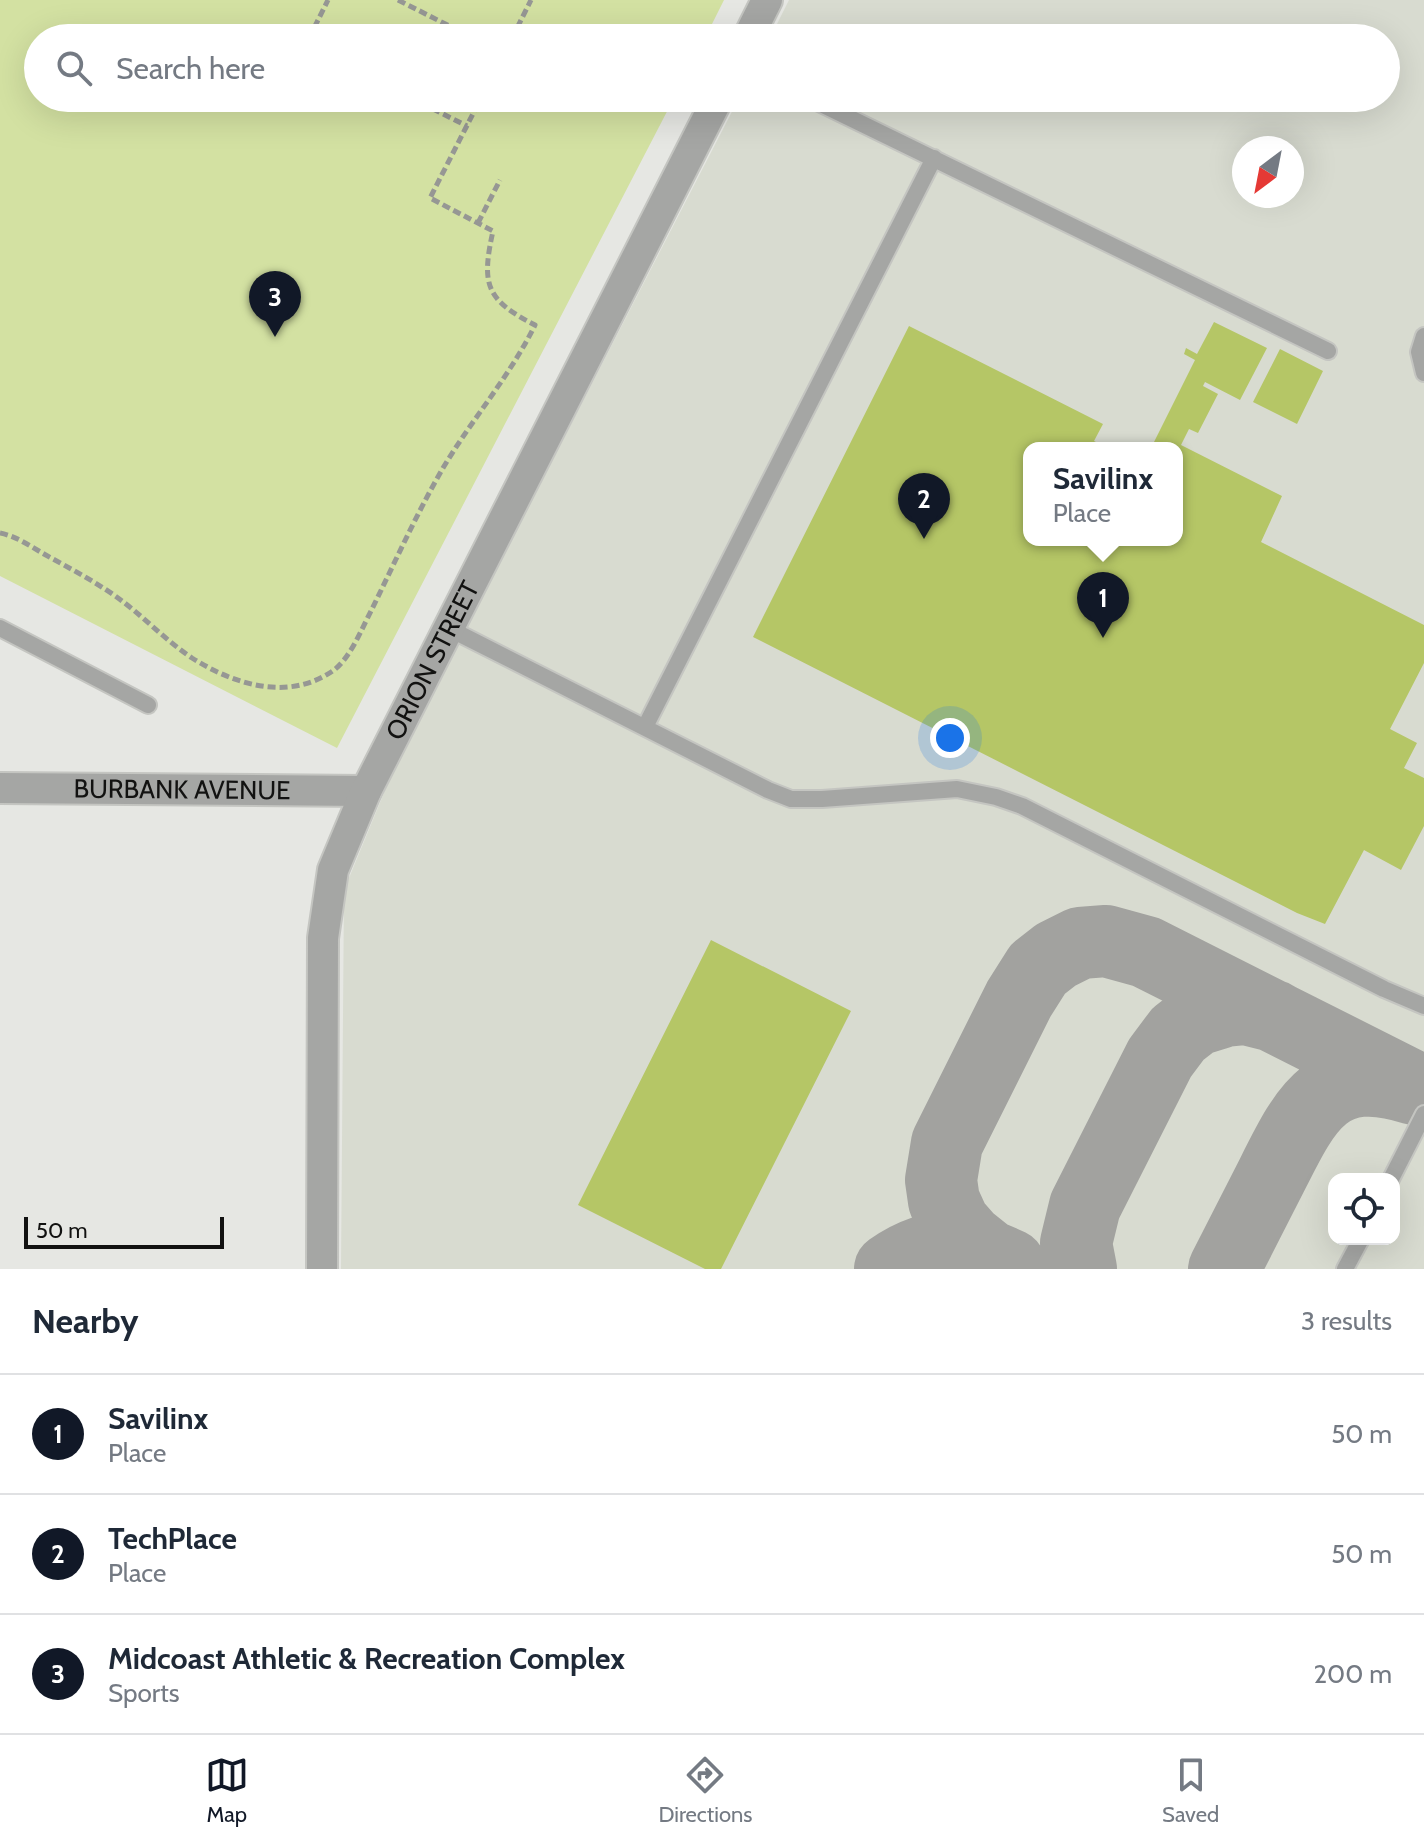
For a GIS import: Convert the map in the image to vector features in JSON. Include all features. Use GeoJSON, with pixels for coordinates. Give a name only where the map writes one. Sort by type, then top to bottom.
{"type":"FeatureCollection","features":[{"type":"Feature","properties":{"kind":"street"},"geometry":{"type":"LineString","coordinates":[[755,24],[767,0]]}},
{"type":"Feature","properties":{"kind":"street","name":"ORION STREET"},"geometry":{"type":"LineString","coordinates":[[322,1269],[323,938],[333,870],[366,791],[711,112]]}},
{"type":"Feature","properties":{"kind":"street","name":"BURBANK AVENUE"},"geometry":{"type":"LineString","coordinates":[[0,788],[366,791]]}},
{"type":"Feature","properties":{"kind":"lane"},"geometry":{"type":"LineString","coordinates":[[838,112],[1328,351]]}},
{"type":"Feature","properties":{"kind":"lane"},"geometry":{"type":"LineString","coordinates":[[645,727],[934,158]]}},
{"type":"Feature","properties":{"kind":"lane"},"geometry":{"type":"LineString","coordinates":[[1424,336],[1419,352],[1424,373]]}},
{"type":"Feature","properties":{"kind":"lane"},"geometry":{"type":"LineString","coordinates":[[0,628],[148,705]]}},
{"type":"Feature","properties":{"kind":"lane"},"geometry":{"type":"LineString","coordinates":[[448,628],[791,799],[957,789],[1022,806],[1384,989],[1424,1006]]}},
{"type":"Feature","properties":{"kind":"lane"},"geometry":{"type":"LineString","coordinates":[[1394,1173],[1424,1114]]}},
{"type":"Feature","properties":{"kind":"lane"},"geometry":{"type":"LineString","coordinates":[[1345,1269],[1358,1245]]}},
{"type":"Feature","properties":{"kind":"path"},"geometry":{"type":"LineString","coordinates":[[316,24],[328,0]]}},
{"type":"Feature","properties":{"kind":"path"},"geometry":{"type":"LineString","coordinates":[[398,0],[445,24]]}},
{"type":"Feature","properties":{"kind":"path"},"geometry":{"type":"LineString","coordinates":[[519,24],[531,0]]}},
{"type":"Feature","properties":{"kind":"path"},"geometry":{"type":"LineString","coordinates":[[439,112],[467,126]]}},
{"type":"Feature","properties":{"kind":"path"},"geometry":{"type":"LineString","coordinates":[[0,533],[48,556],[125,603],[163,639],[221,675],[247,684],[296,687],[337,668],[366,619],[442,469],[519,355],[535,325],[507,311],[496,301],[490,288],[489,249],[493,231],[430,198],[474,112]]}},
{"type":"Feature","properties":{"kind":"path"},"geometry":{"type":"LineString","coordinates":[[478,223],[500,180]]}},
{"type":"Feature","properties":{"kind":"shaded area"},"geometry":{"type":"Polygon","coordinates":[[[789,0],[1424,0],[1424,1269],[341,1269],[344,890],[395,766],[732,112],[1400,112],[1400,24],[777,24],[789,0]]]}},
{"type":"Feature","properties":{"kind":"green space"},"geometry":{"type":"Polygon","coordinates":[[[0,0],[724,0],[712,24],[24,24],[24,112],[667,112],[337,748],[0,576],[0,0]]]}},
{"type":"Feature","properties":{"kind":"building"},"geometry":{"type":"Polygon","coordinates":[[[1214,322],[1267,348],[1240,400],[1205,382],[1203,386],[1218,394],[1198,433],[1189,429],[1182,442],[1154,442],[1195,360],[1184,354],[1186,348],[1197,354],[1214,322]]]}},
{"type":"Feature","properties":{"kind":"building"},"geometry":{"type":"Polygon","coordinates":[[[909,326],[1103,424],[1094,441],[1023,442],[1023,546],[1183,546],[1183,446],[1282,496],[1261,542],[1424,625],[1424,663],[1390,729],[1417,743],[1404,768],[1424,778],[1424,826],[1401,870],[1364,850],[1325,924],[1297,913],[753,637],[909,326]]]}},
{"type":"Feature","properties":{"kind":"building"},"geometry":{"type":"Polygon","coordinates":[[[1280,349],[1323,371],[1297,424],[1253,402],[1280,349]]]}},
{"type":"Feature","properties":{"kind":"building"},"geometry":{"type":"Polygon","coordinates":[[[711,940],[851,1011],[721,1269],[705,1269],[578,1205],[711,940]]]}},
{"type":"Feature","properties":{"kind":"taxiway"},"geometry":{"type":"LineString","coordinates":[[988,1255],[954,1223],[944,1201],[941,1180],[947,1143],[1019,999],[1038,969],[1056,955],[1080,943],[1106,941],[1146,952],[1424,1092]]}},
{"type":"Feature","properties":{"kind":"taxiway"},"geometry":{"type":"LineString","coordinates":[[1081,1269],[1076,1243],[1085,1206],[1160,1058],[1178,1034],[1196,1020],[1225,1011],[1246,1009],[1274,1016]]}},
{"type":"Feature","properties":{"kind":"taxiway"},"geometry":{"type":"LineString","coordinates":[[1224,1269],[1296,1129],[1324,1096],[1340,1086],[1360,1081],[1385,1082],[1414,1089]]}},
{"type":"Feature","properties":{"kind":"taxiway"},"geometry":{"type":"LineString","coordinates":[[890,1269],[920,1253],[949,1248],[978,1252],[1010,1265]]}},
{"type":"Feature","properties":{"kind":"place","name":"Midcoast Athletic & Recreation Complex"},"geometry":{"type":"Point","coordinates":[275,337]}},
{"type":"Feature","properties":{"kind":"place","name":"TechPlace"},"geometry":{"type":"Point","coordinates":[924,539]}},
{"type":"Feature","properties":{"kind":"place","name":"Savilinx"},"geometry":{"type":"Point","coordinates":[1103,638]}}]}
